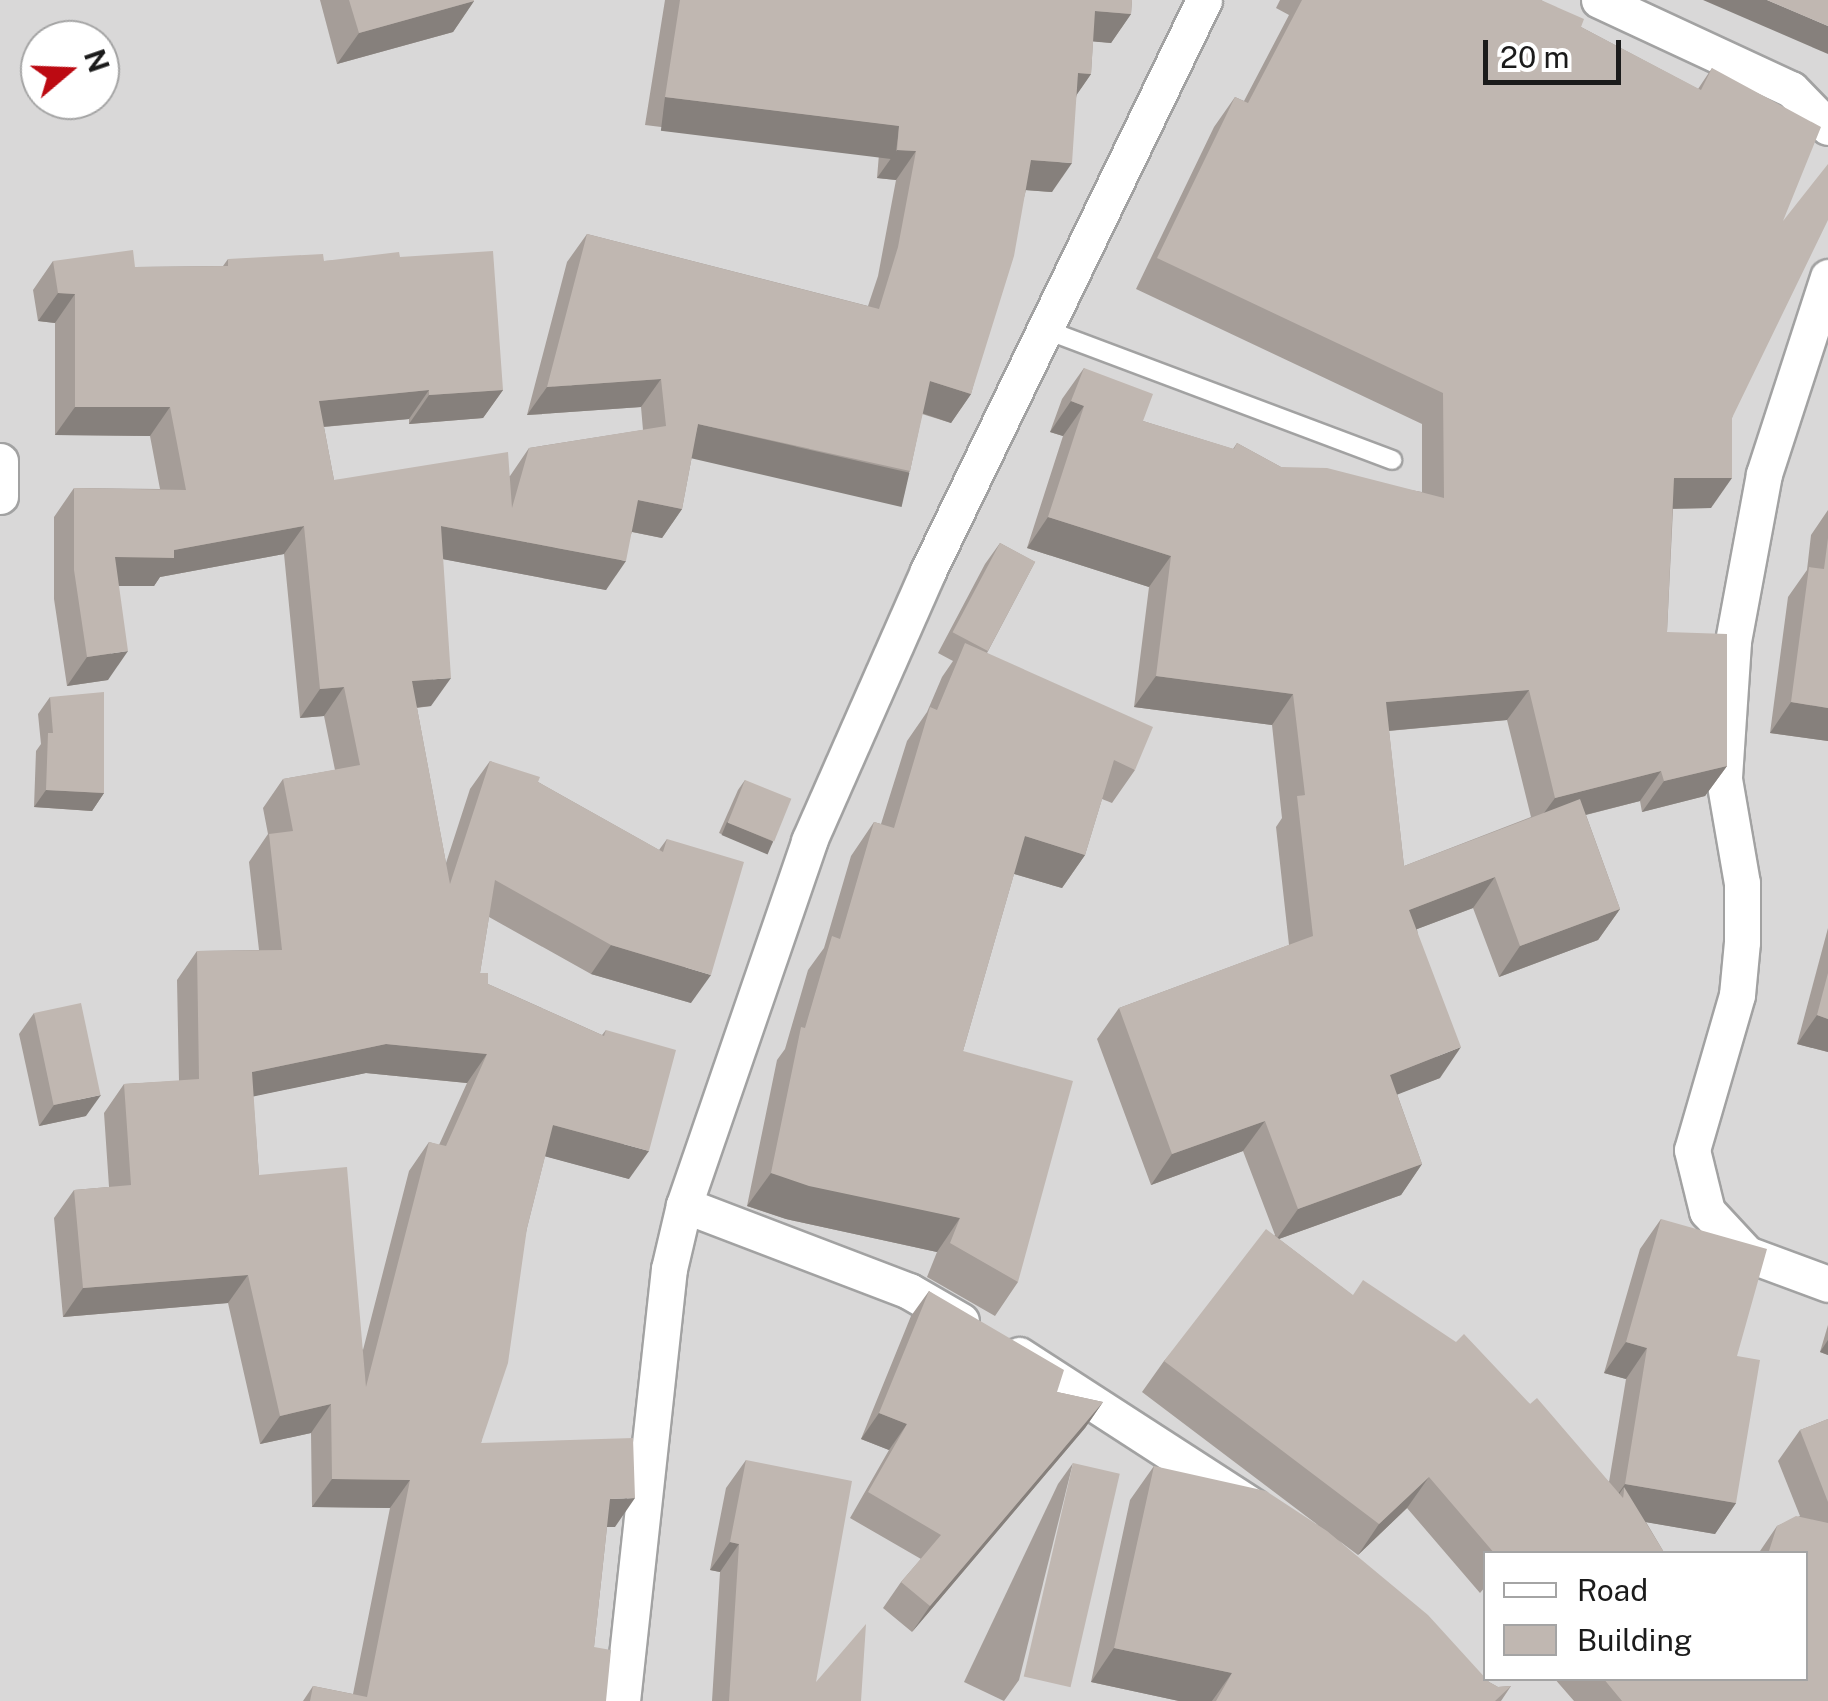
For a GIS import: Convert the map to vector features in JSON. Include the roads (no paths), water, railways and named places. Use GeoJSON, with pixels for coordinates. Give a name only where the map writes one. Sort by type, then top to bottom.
{"type":"FeatureCollection","features":[{"type":"Feature","properties":{"kind":"street"},"geometry":{"type":"LineString","coordinates":[[622,1701],[668,1268],[684,1205],[809,841],[928,571],[1204,0]]}},
{"type":"Feature","properties":{"kind":"street"},"geometry":{"type":"LineString","coordinates":[[1600,0],[1790,89],[1828,127]]}},
{"type":"Feature","properties":{"kind":"street"},"geometry":{"type":"LineString","coordinates":[[1828,277],[1764,474],[1733,642],[1724,779],[1742,884],[1742,942],[1737,995],[1692,1150],[1707,1212],[1747,1254],[1828,1284]]}},
{"type":"Feature","properties":{"kind":"street"},"geometry":{"type":"LineString","coordinates":[[0,461],[0,496]]}},
{"type":"Feature","properties":{"kind":"street"},"geometry":{"type":"LineString","coordinates":[[684,1205],[909,1291],[1047,1371],[1283,1526]]}},
{"type":"Feature","properties":{"kind":"lane"},"geometry":{"type":"LineString","coordinates":[[1044,329],[1392,460]]}}]}
